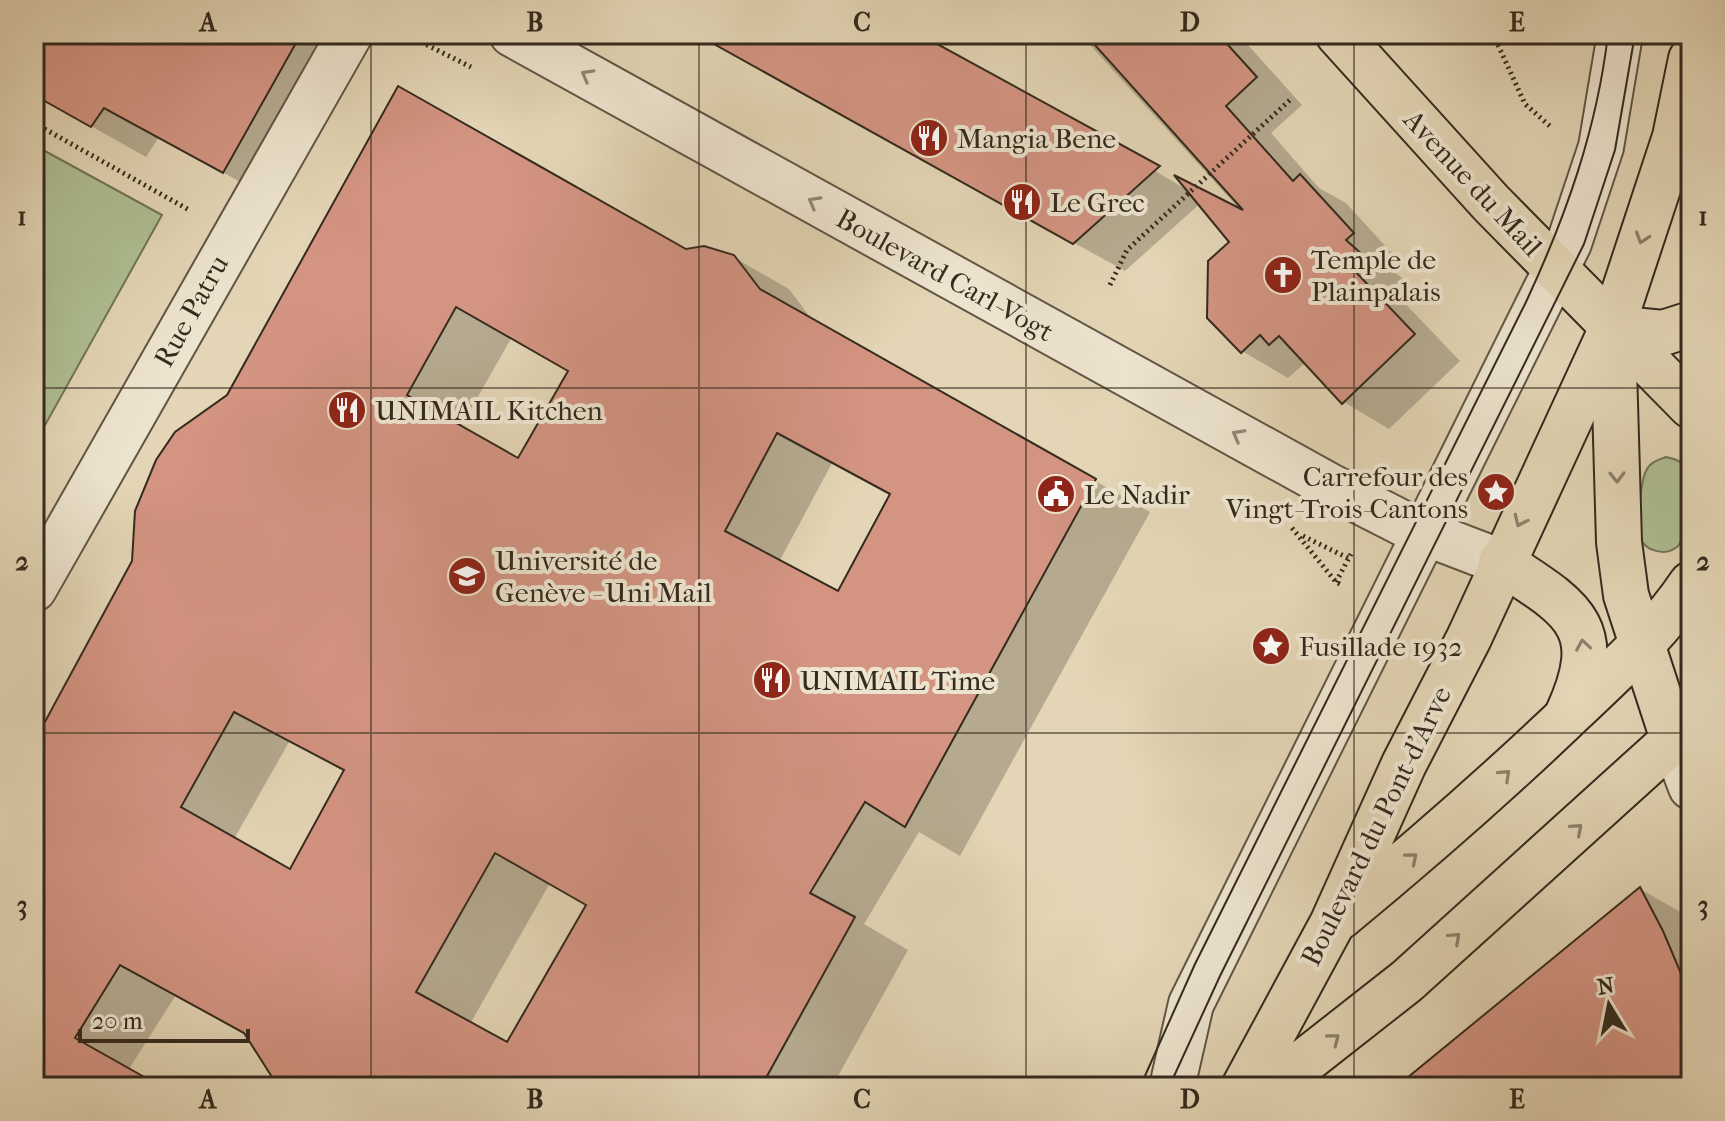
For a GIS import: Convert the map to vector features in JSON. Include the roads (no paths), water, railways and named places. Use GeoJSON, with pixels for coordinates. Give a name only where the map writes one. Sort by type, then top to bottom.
{"type":"FeatureCollection","features":[{"type":"Feature","properties":{"kind":"main road","name":"Avenue du Mail"},"geometry":{"type":"LineString","coordinates":[[1338,34],[1557,272],[1691,406]]}},
{"type":"Feature","properties":{"kind":"main road"},"geometry":{"type":"LineString","coordinates":[[1501,562],[1612,328],[1666,164],[1691,59]]}},
{"type":"Feature","properties":{"kind":"main road"},"geometry":{"type":"LineString","coordinates":[[1612,328],[1663,333],[1691,324]]}},
{"type":"Feature","properties":{"kind":"main road"},"geometry":{"type":"LineString","coordinates":[[1272,1087],[1407,981],[1682,733],[1641,646],[1626,595],[1619,542],[1612,328]]}},
{"type":"Feature","properties":{"kind":"main road"},"geometry":{"type":"LineString","coordinates":[[1501,562],[1626,595],[1686,601]]}},
{"type":"Feature","properties":{"kind":"main road"},"geometry":{"type":"LineString","coordinates":[[1501,562],[1571,613],[1585,639],[1586,665],[1565,719]]}},
{"type":"Feature","properties":{"kind":"main road","name":"Boulevard du Pont-d'Arve"},"geometry":{"type":"LineString","coordinates":[[1244,1087],[1332,924],[1404,764],[1469,638],[1501,562]]}},
{"type":"Feature","properties":{"kind":"main road"},"geometry":{"type":"LineString","coordinates":[[1332,924],[1448,827],[1686,601]]}},
{"type":"Feature","properties":{"kind":"street","name":"Rue Patru"},"geometry":{"type":"LineString","coordinates":[[34,589],[350,34]]}},
{"type":"Feature","properties":{"kind":"street","name":"Boulevard Carl-Vogt"},"geometry":{"type":"LineString","coordinates":[[512,34],[1380,513],[1501,562]]}},
{"type":"Feature","properties":{"kind":"street"},"geometry":{"type":"LineString","coordinates":[[1172,1087],[1191,1004],[1557,272],[1601,147],[1620,34]]}},
{"type":"Feature","properties":{"kind":"street"},"geometry":{"type":"LineString","coordinates":[[1682,733],[1691,787]]}},
{"type":"Feature","properties":{"kind":"tram line"},"geometry":{"type":"LineString","coordinates":[[1140,1087],[1195,964],[1541,270],[1588,138],[1608,34]]}},
{"type":"Feature","properties":{"kind":"tram line"},"geometry":{"type":"LineString","coordinates":[[1169,1087],[1220,976],[1584,244],[1615,150],[1635,34]]}},
{"type":"Feature","properties":{"kind":"place","name":"Mangia Bene"},"geometry":{"type":"Point","coordinates":[929,138]}},
{"type":"Feature","properties":{"kind":"place","name":"Le Grec"},"geometry":{"type":"Point","coordinates":[1022,202]}},
{"type":"Feature","properties":{"kind":"place","name":"Temple de Plainpalais"},"geometry":{"type":"Point","coordinates":[1283,275]}},
{"type":"Feature","properties":{"kind":"place","name":"UNIMAIL Kitchen"},"geometry":{"type":"Point","coordinates":[347,410]}},
{"type":"Feature","properties":{"kind":"place","name":"Carrefour des Vingt-Trois-Cantons"},"geometry":{"type":"Point","coordinates":[1496,492]}},
{"type":"Feature","properties":{"kind":"place","name":"Le Nadir"},"geometry":{"type":"Point","coordinates":[1056,494]}},
{"type":"Feature","properties":{"kind":"place","name":"Université de Genève - Uni Mail"},"geometry":{"type":"Point","coordinates":[467,576]}},
{"type":"Feature","properties":{"kind":"place","name":"Fusillade 1932"},"geometry":{"type":"Point","coordinates":[1271,646]}},
{"type":"Feature","properties":{"kind":"place","name":"UNIMAIL Time"},"geometry":{"type":"Point","coordinates":[772,680]}}]}
